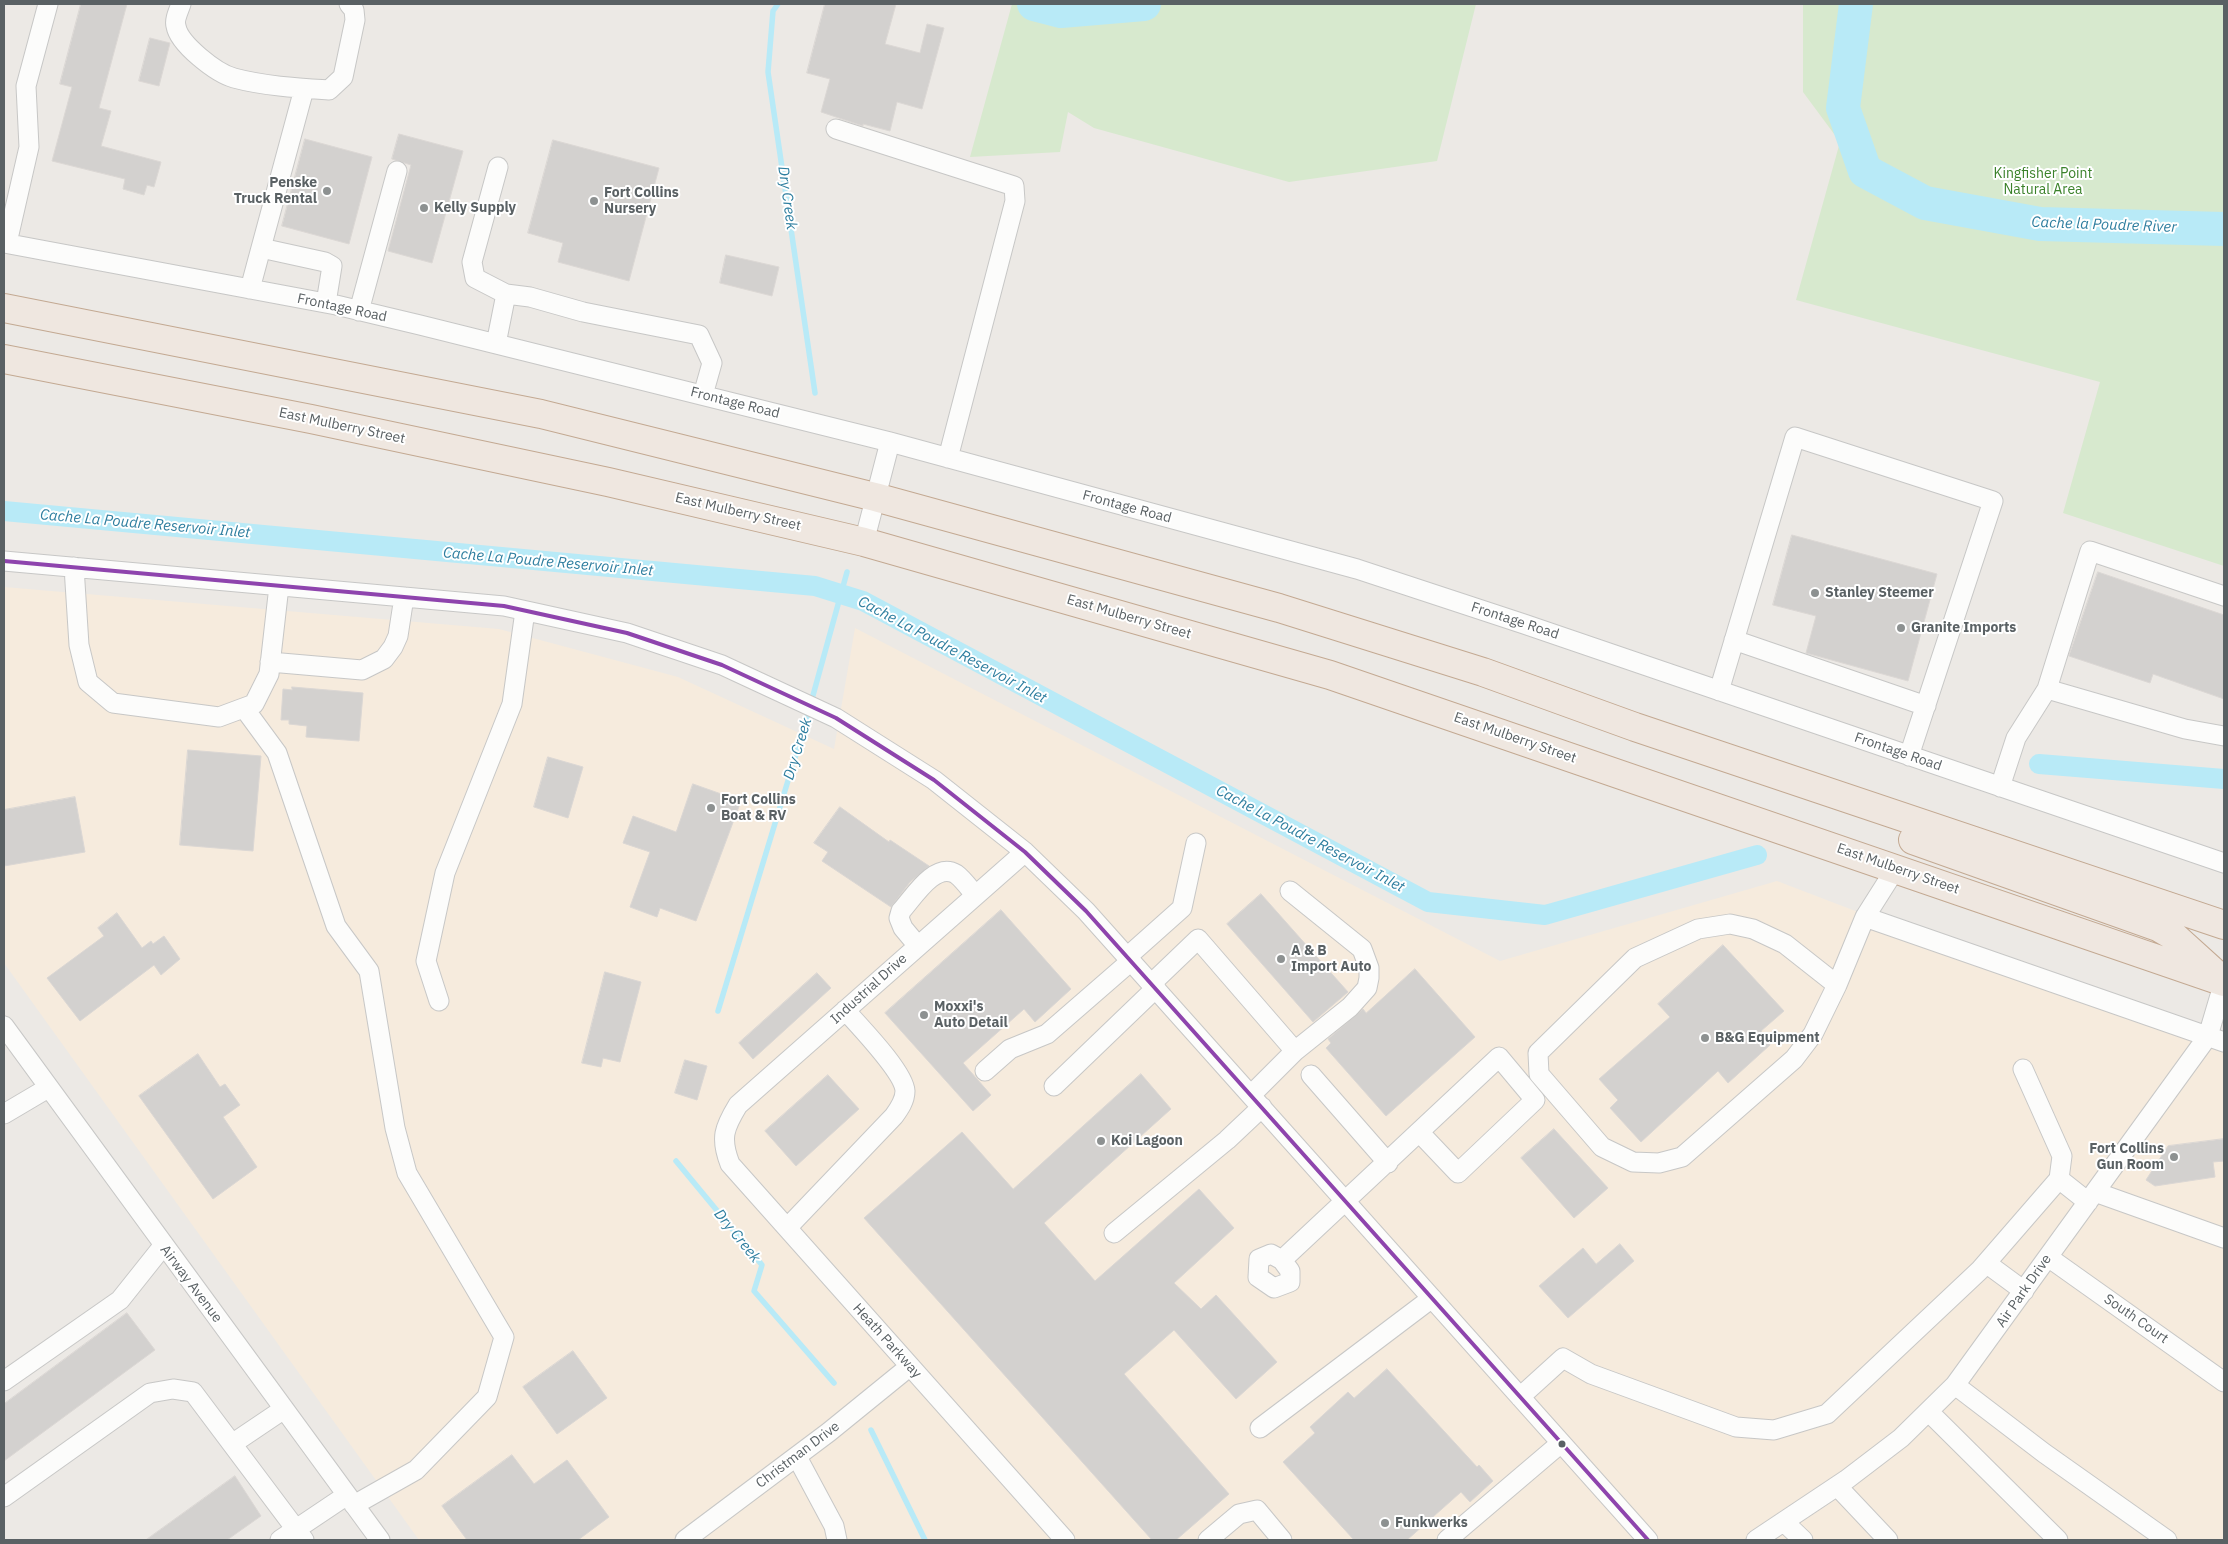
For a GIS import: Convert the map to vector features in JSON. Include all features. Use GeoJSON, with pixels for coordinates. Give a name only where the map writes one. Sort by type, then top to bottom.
{"type":"FeatureCollection","features":[{"type":"Feature","properties":{"kind":"highway"},"geometry":{"type":"LineString","coordinates":[[4,308],[542,414],[875,497],[1279,608],[1483,672],[1635,727],[2224,925]]}},
{"type":"Feature","properties":{"kind":"highway","name":"East Mulberry Street"},"geometry":{"type":"LineString","coordinates":[[4,359],[311,419],[608,482],[864,542],[1330,675],[2224,982]]}},
{"type":"Feature","properties":{"kind":"highway"},"geometry":{"type":"LineString","coordinates":[[1635,727],[1848,817],[2158,927],[2175,937],[2224,982]]}},
{"type":"Feature","properties":{"kind":"street"},"geometry":{"type":"LineString","coordinates":[[6,243],[28,147],[26,86],[48,4]]}},
{"type":"Feature","properties":{"kind":"street"},"geometry":{"type":"LineString","coordinates":[[181,4],[175,24],[180,39],[199,57],[232,78],[304,89],[329,90],[343,76],[354,20],[354,10],[349,4]]}},
{"type":"Feature","properties":{"kind":"street"},"geometry":{"type":"LineString","coordinates":[[250,289],[304,89]]}},
{"type":"Feature","properties":{"kind":"street"},"geometry":{"type":"LineString","coordinates":[[836,129],[1014,186],[1015,201],[948,458]]}},
{"type":"Feature","properties":{"kind":"street"},"geometry":{"type":"LineString","coordinates":[[498,167],[472,262],[475,278],[506,294],[530,298],[583,312],[699,335],[712,362],[703,395]]}},
{"type":"Feature","properties":{"kind":"street"},"geometry":{"type":"LineString","coordinates":[[359,311],[397,172]]}},
{"type":"Feature","properties":{"kind":"street","name":"Frontage Road"},"geometry":{"type":"LineString","coordinates":[[6,243],[326,303],[496,344],[890,442],[1357,569],[2224,863]]}},
{"type":"Feature","properties":{"kind":"street"},"geometry":{"type":"LineString","coordinates":[[261,248],[325,262],[332,266],[326,303]]}},
{"type":"Feature","properties":{"kind":"street"},"geometry":{"type":"LineString","coordinates":[[496,344],[506,294]]}},
{"type":"Feature","properties":{"kind":"street"},"geometry":{"type":"LineString","coordinates":[[1718,691],[1795,437],[1993,501],[1909,756]]}},
{"type":"Feature","properties":{"kind":"street"},"geometry":{"type":"LineString","coordinates":[[864,542],[890,442]]}},
{"type":"Feature","properties":{"kind":"street"},"geometry":{"type":"LineString","coordinates":[[2000,787],[2016,738],[2047,689],[2090,551],[2224,596]]}},
{"type":"Feature","properties":{"kind":"street"},"geometry":{"type":"LineString","coordinates":[[4,560],[504,606],[627,633],[722,665],[824,712],[934,780],[1024,852],[1086,911],[1648,1540]]}},
{"type":"Feature","properties":{"kind":"street"},"geometry":{"type":"LineString","coordinates":[[74,567],[79,645],[88,682],[112,703],[219,717],[254,704],[269,674],[279,586]]}},
{"type":"Feature","properties":{"kind":"street"},"geometry":{"type":"LineString","coordinates":[[270,662],[362,670],[384,659],[393,647],[398,636],[404,597]]}},
{"type":"Feature","properties":{"kind":"street"},"geometry":{"type":"LineString","coordinates":[[439,1002],[426,961],[445,873],[512,704],[525,611]]}},
{"type":"Feature","properties":{"kind":"street"},"geometry":{"type":"LineString","coordinates":[[1734,640],[1926,706]]}},
{"type":"Feature","properties":{"kind":"street"},"geometry":{"type":"LineString","coordinates":[[2047,689],[2185,729],[2224,736]]}},
{"type":"Feature","properties":{"kind":"street"},"geometry":{"type":"LineString","coordinates":[[244,708],[277,753],[336,926],[369,971],[395,1128],[407,1173],[504,1337],[487,1398],[416,1470],[350,1500],[300,1535],[280,1540]]}},
{"type":"Feature","properties":{"kind":"street"},"geometry":{"type":"LineString","coordinates":[[985,1071],[1010,1049],[1047,1034],[1182,908],[1196,843]]}},
{"type":"Feature","properties":{"kind":"street","name":"Industrial Drive"},"geometry":{"type":"LineString","coordinates":[[724,1135],[727,1124],[738,1105],[1024,852]]}},
{"type":"Feature","properties":{"kind":"street"},"geometry":{"type":"LineString","coordinates":[[1838,985],[1784,944],[1753,929],[1730,924],[1698,929],[1635,958],[1538,1053],[1539,1074],[1602,1147],[1633,1162],[1659,1163],[1682,1157],[1794,1059],[1813,1034],[1838,985],[1865,917],[1896,868]]}},
{"type":"Feature","properties":{"kind":"street"},"geometry":{"type":"LineString","coordinates":[[918,946],[903,928],[899,918],[901,911],[934,875],[942,872],[956,874],[975,895]]}},
{"type":"Feature","properties":{"kind":"street"},"geometry":{"type":"LineString","coordinates":[[1114,1233],[1227,1140],[1295,1051],[1350,1007],[1367,988],[1370,978],[1369,968],[1362,949],[1290,891]]}},
{"type":"Feature","properties":{"kind":"street"},"geometry":{"type":"LineString","coordinates":[[1865,917],[2216,1039]]}},
{"type":"Feature","properties":{"kind":"street"},"geometry":{"type":"LineString","coordinates":[[1054,1086],[1198,939],[1295,1051]]}},
{"type":"Feature","properties":{"kind":"street","name":"Air Park Drive"},"geometry":{"type":"LineString","coordinates":[[1756,1540],[1837,1486],[1901,1438],[1955,1385],[2092,1197],[2216,1039],[2224,982]]}},
{"type":"Feature","properties":{"kind":"street"},"geometry":{"type":"LineString","coordinates":[[787,1228],[894,1116],[903,1102],[905,1092],[899,1074],[846,1010]]}},
{"type":"Feature","properties":{"kind":"street","name":"Airway Avenue"},"geometry":{"type":"LineString","coordinates":[[4,1026],[163,1246],[380,1540]]}},
{"type":"Feature","properties":{"kind":"street"},"geometry":{"type":"LineString","coordinates":[[1282,1260],[1388,1163],[1499,1057],[1535,1100],[1458,1173],[1420,1133]]}},
{"type":"Feature","properties":{"kind":"street"},"geometry":{"type":"LineString","coordinates":[[1520,1397],[1563,1358],[1591,1374],[1736,1427],[1774,1430],[1828,1414],[1986,1263],[2059,1179],[2062,1156],[2023,1070]]}},
{"type":"Feature","properties":{"kind":"street"},"geometry":{"type":"LineString","coordinates":[[1311,1076],[1388,1163]]}},
{"type":"Feature","properties":{"kind":"street"},"geometry":{"type":"LineString","coordinates":[[4,1114],[48,1088]]}},
{"type":"Feature","properties":{"kind":"street","name":"Heath Parkway"},"geometry":{"type":"LineString","coordinates":[[724,1135],[724,1149],[730,1164],[1064,1540]]}},
{"type":"Feature","properties":{"kind":"street"},"geometry":{"type":"LineString","coordinates":[[2059,1179],[2092,1197],[2224,1238]]}},
{"type":"Feature","properties":{"kind":"street"},"geometry":{"type":"LineString","coordinates":[[5,1379],[120,1300],[163,1246]]}},
{"type":"Feature","properties":{"kind":"street","name":"South Court"},"geometry":{"type":"LineString","coordinates":[[2048,1257],[2224,1382]]}},
{"type":"Feature","properties":{"kind":"street"},"geometry":{"type":"LineString","coordinates":[[1986,1263],[2024,1291]]}},
{"type":"Feature","properties":{"kind":"street"},"geometry":{"type":"LineString","coordinates":[[1260,1428],[1432,1298]]}},
{"type":"Feature","properties":{"kind":"street","name":"Christman Drive"},"geometry":{"type":"LineString","coordinates":[[685,1540],[796,1457],[909,1367]]}},
{"type":"Feature","properties":{"kind":"street"},"geometry":{"type":"LineString","coordinates":[[1955,1385],[2044,1453],[2167,1540]]}},
{"type":"Feature","properties":{"kind":"street"},"geometry":{"type":"LineString","coordinates":[[4,1497],[150,1393],[173,1389],[193,1392],[300,1535]]}},
{"type":"Feature","properties":{"kind":"street"},"geometry":{"type":"LineString","coordinates":[[232,1444],[284,1410]]}},
{"type":"Feature","properties":{"kind":"street"},"geometry":{"type":"LineString","coordinates":[[1929,1412],[2048,1537]]}},
{"type":"Feature","properties":{"kind":"street"},"geometry":{"type":"LineString","coordinates":[[1447,1540],[1561,1443]]}},
{"type":"Feature","properties":{"kind":"street"},"geometry":{"type":"LineString","coordinates":[[796,1457],[834,1526],[837,1540]]}},
{"type":"Feature","properties":{"kind":"street"},"geometry":{"type":"LineString","coordinates":[[1837,1486],[1888,1540]]}},
{"type":"Feature","properties":{"kind":"street"},"geometry":{"type":"LineString","coordinates":[[1208,1540],[1239,1514],[1257,1510],[1282,1540]]}},
{"type":"Feature","properties":{"kind":"street"},"geometry":{"type":"LineString","coordinates":[[1784,1522],[1803,1540]]}},
{"type":"Feature","properties":{"kind":"shaded area"},"geometry":{"type":"Polygon","coordinates":[[[4,587],[499,629],[678,677],[834,749],[855,628],[1500,961],[1777,881],[2224,1052],[2224,1540],[419,1540],[4,963],[4,587]]]}},
{"type":"Feature","properties":{"kind":"green space"},"geometry":{"type":"Polygon","coordinates":[[[1012,4],[1476,4],[1437,161],[1289,182],[1094,128],[1068,112],[1060,152],[970,157],[1012,4]]]}},
{"type":"Feature","properties":{"kind":"green space","name":"Kingfisher Point Natural Area"},"geometry":{"type":"Polygon","coordinates":[[[1803,4],[2224,4],[2224,566],[2063,513],[2100,382],[1796,300],[1840,142],[1803,92],[1803,4]]]}},
{"type":"Feature","properties":{"kind":"building"},"geometry":{"type":"Polygon","coordinates":[[[81,4],[127,4],[99,108],[111,111],[101,146],[161,162],[154,187],[147,185],[144,195],[123,189],[125,179],[52,161],[72,87],[60,84],[81,4]]]}},
{"type":"Feature","properties":{"kind":"building"},"geometry":{"type":"Polygon","coordinates":[[[825,4],[896,4],[885,44],[920,53],[927,24],[944,28],[922,109],[897,102],[890,131],[863,124],[863,126],[821,112],[830,79],[807,73],[825,4]]]}},
{"type":"Feature","properties":{"kind":"building"},"geometry":{"type":"Polygon","coordinates":[[[150,38],[170,43],[159,86],[139,81],[150,38]]]}},
{"type":"Feature","properties":{"kind":"building","name":"Kelly Supply"},"geometry":{"type":"Polygon","coordinates":[[[399,134],[463,151],[432,263],[388,251],[411,165],[392,159],[399,134]]]}},
{"type":"Feature","properties":{"kind":"building","name":"Penske Truck Rental"},"geometry":{"type":"Polygon","coordinates":[[[305,139],[372,157],[349,244],[282,226],[305,139]]]}},
{"type":"Feature","properties":{"kind":"building","name":"Fort Collins Nursery"},"geometry":{"type":"Polygon","coordinates":[[[553,140],[659,168],[629,281],[558,262],[563,243],[528,233],[553,140]]]}},
{"type":"Feature","properties":{"kind":"building"},"geometry":{"type":"Polygon","coordinates":[[[726,255],[779,267],[772,296],[720,283],[726,255]]]}},
{"type":"Feature","properties":{"kind":"building"},"geometry":{"type":"Polygon","coordinates":[[[1792,535],[1937,574],[1908,681],[1806,653],[1816,616],[1773,605],[1792,535]]]}},
{"type":"Feature","properties":{"kind":"building"},"geometry":{"type":"Polygon","coordinates":[[[2098,572],[2224,615],[2224,699],[2153,674],[2150,683],[2069,656],[2098,572]]]}},
{"type":"Feature","properties":{"kind":"building"},"geometry":{"type":"Polygon","coordinates":[[[292,687],[363,693],[359,741],[306,737],[307,726],[289,724],[289,720],[281,720],[283,689],[292,690],[292,687]]]}},
{"type":"Feature","properties":{"kind":"building"},"geometry":{"type":"Polygon","coordinates":[[[188,750],[261,756],[253,851],[180,845],[188,750]]]}},
{"type":"Feature","properties":{"kind":"building"},"geometry":{"type":"Polygon","coordinates":[[[548,757],[583,767],[568,818],[534,807],[548,757]]]}},
{"type":"Feature","properties":{"kind":"building"},"geometry":{"type":"Polygon","coordinates":[[[693,784],[741,801],[696,921],[660,908],[657,917],[630,907],[650,852],[623,843],[633,816],[676,832],[693,784]]]}},
{"type":"Feature","properties":{"kind":"building"},"geometry":{"type":"Polygon","coordinates":[[[75,797],[85,852],[4,866],[4,810],[75,797]]]}},
{"type":"Feature","properties":{"kind":"building"},"geometry":{"type":"Polygon","coordinates":[[[840,807],[889,842],[890,840],[929,866],[910,882],[891,907],[822,861],[828,852],[814,843],[840,807]]]}},
{"type":"Feature","properties":{"kind":"building"},"geometry":{"type":"Polygon","coordinates":[[[1261,894],[1348,992],[1313,1022],[1227,924],[1261,894]]]}},
{"type":"Feature","properties":{"kind":"building"},"geometry":{"type":"Polygon","coordinates":[[[1001,910],[1071,989],[1035,1022],[1024,1009],[963,1063],[991,1095],[973,1111],[885,1013],[1001,910]]]}},
{"type":"Feature","properties":{"kind":"building"},"geometry":{"type":"Polygon","coordinates":[[[117,913],[142,948],[151,941],[153,944],[164,936],[180,959],[161,975],[154,965],[80,1021],[47,978],[104,936],[98,928],[117,913]]]}},
{"type":"Feature","properties":{"kind":"building","name":"B&G Equipment"},"geometry":{"type":"Polygon","coordinates":[[[1723,945],[1784,1011],[1761,1031],[1770,1045],[1728,1083],[1718,1071],[1641,1142],[1610,1108],[1618,1100],[1599,1079],[1670,1017],[1658,1004],[1723,945]]]}},
{"type":"Feature","properties":{"kind":"building"},"geometry":{"type":"Polygon","coordinates":[[[1415,969],[1475,1037],[1386,1116],[1326,1048],[1331,1043],[1328,1039],[1363,1009],[1366,1013],[1415,969]]]}},
{"type":"Feature","properties":{"kind":"building"},"geometry":{"type":"Polygon","coordinates":[[[605,972],[641,982],[620,1062],[603,1058],[601,1067],[582,1063],[605,972]]]}},
{"type":"Feature","properties":{"kind":"building"},"geometry":{"type":"Polygon","coordinates":[[[817,973],[831,988],[753,1059],[739,1043],[817,973]]]}},
{"type":"Feature","properties":{"kind":"building"},"geometry":{"type":"Polygon","coordinates":[[[198,1054],[220,1087],[225,1084],[240,1105],[223,1117],[257,1167],[213,1199],[139,1096],[198,1054]]]}},
{"type":"Feature","properties":{"kind":"building"},"geometry":{"type":"Polygon","coordinates":[[[685,1060],[707,1066],[697,1100],[675,1093],[685,1060]]]}},
{"type":"Feature","properties":{"kind":"building"},"geometry":{"type":"Polygon","coordinates":[[[1141,1074],[1171,1109],[1044,1223],[1095,1281],[1199,1189],[1234,1228],[1174,1283],[1201,1309],[1216,1295],[1277,1362],[1236,1399],[1174,1330],[1124,1374],[1229,1494],[1176,1540],[1152,1540],[864,1218],[962,1132],[1013,1189],[1141,1074]]]}},
{"type":"Feature","properties":{"kind":"building"},"geometry":{"type":"Polygon","coordinates":[[[828,1075],[859,1109],[796,1166],[765,1131],[828,1075]]]}},
{"type":"Feature","properties":{"kind":"building"},"geometry":{"type":"Polygon","coordinates":[[[1554,1129],[1608,1188],[1574,1218],[1521,1158],[1554,1129]]]}},
{"type":"Feature","properties":{"kind":"building"},"geometry":{"type":"Polygon","coordinates":[[[2224,1139],[2224,1161],[2213,1162],[2215,1177],[2155,1186],[2146,1180],[2168,1146],[2224,1139]]]}},
{"type":"Feature","properties":{"kind":"building"},"geometry":{"type":"Polygon","coordinates":[[[1620,1244],[1634,1261],[1568,1318],[1539,1286],[1583,1248],[1596,1264],[1620,1244]]]}},
{"type":"Feature","properties":{"kind":"building"},"geometry":{"type":"Polygon","coordinates":[[[127,1313],[155,1350],[4,1461],[4,1404],[127,1313]]]}},
{"type":"Feature","properties":{"kind":"building"},"geometry":{"type":"Polygon","coordinates":[[[573,1351],[607,1398],[557,1434],[523,1387],[573,1351]]]}},
{"type":"Feature","properties":{"kind":"building"},"geometry":{"type":"Polygon","coordinates":[[[1387,1369],[1477,1467],[1479,1465],[1493,1481],[1470,1502],[1461,1492],[1407,1540],[1354,1540],[1283,1462],[1315,1433],[1310,1427],[1348,1392],[1354,1398],[1387,1369]]]}},
{"type":"Feature","properties":{"kind":"building"},"geometry":{"type":"Polygon","coordinates":[[[512,1455],[534,1484],[567,1460],[609,1517],[578,1540],[467,1540],[442,1506],[512,1455]]]}},
{"type":"Feature","properties":{"kind":"building"},"geometry":{"type":"Polygon","coordinates":[[[235,1476],[261,1516],[227,1540],[146,1540],[235,1476]]]}},
{"type":"Feature","properties":{"kind":"waterway","name":"Dry Creek"},"geometry":{"type":"LineString","coordinates":[[778,4],[773,11],[768,72],[815,393]]}},
{"type":"Feature","properties":{"kind":"waterway","name":"Cache la Poudre River"},"geometry":{"type":"LineString","coordinates":[[1034,4],[1061,11],[1144,4]]}},
{"type":"Feature","properties":{"kind":"waterway","name":"Cache la Poudre River"},"geometry":{"type":"LineString","coordinates":[[1856,4],[1843,108],[1865,171],[1925,203],[2040,224],[2224,229]]}},
{"type":"Feature","properties":{"kind":"waterway","name":"Cache La Poudre Reservoir Inlet"},"geometry":{"type":"LineString","coordinates":[[4,511],[815,586],[863,601],[1428,902],[1545,915],[1757,855]]}},
{"type":"Feature","properties":{"kind":"waterway","name":"Dry Creek"},"geometry":{"type":"LineString","coordinates":[[718,1011],[804,728],[847,572]]}},
{"type":"Feature","properties":{"kind":"waterway","name":"Cache La Poudre Reservoir Inlet"},"geometry":{"type":"LineString","coordinates":[[2039,764],[2224,779]]}},
{"type":"Feature","properties":{"kind":"waterway","name":"Dry Creek"},"geometry":{"type":"LineString","coordinates":[[676,1161],[762,1265],[754,1291],[834,1383]]}},
{"type":"Feature","properties":{"kind":"waterway","name":"Dry Creek"},"geometry":{"type":"LineString","coordinates":[[871,1430],[925,1540]]}},
{"type":"Feature","properties":{"kind":"transit line"},"geometry":{"type":"LineString","coordinates":[[4,561],[504,606],[627,633],[722,665],[836,718],[934,780],[1025,852],[1086,911],[1648,1540]]}},
{"type":"Feature","properties":{"kind":"place","name":"Penske Truck Rental"},"geometry":{"type":"Point","coordinates":[327,191]}},
{"type":"Feature","properties":{"kind":"place","name":"Fort Collins Nursery"},"geometry":{"type":"Point","coordinates":[594,201]}},
{"type":"Feature","properties":{"kind":"place","name":"Kelly Supply"},"geometry":{"type":"Point","coordinates":[424,208]}},
{"type":"Feature","properties":{"kind":"place","name":"Stanley Steemer"},"geometry":{"type":"Point","coordinates":[1815,593]}},
{"type":"Feature","properties":{"kind":"place","name":"Granite Imports"},"geometry":{"type":"Point","coordinates":[1901,628]}},
{"type":"Feature","properties":{"kind":"place","name":"Fort Collins Boat & RV"},"geometry":{"type":"Point","coordinates":[711,808]}},
{"type":"Feature","properties":{"kind":"place","name":"A & B Import Auto"},"geometry":{"type":"Point","coordinates":[1281,959]}},
{"type":"Feature","properties":{"kind":"place","name":"Moxxi's Auto Detail"},"geometry":{"type":"Point","coordinates":[924,1015]}},
{"type":"Feature","properties":{"kind":"place","name":"B&G Equipment"},"geometry":{"type":"Point","coordinates":[1705,1038]}},
{"type":"Feature","properties":{"kind":"place","name":"Koi Lagoon"},"geometry":{"type":"Point","coordinates":[1101,1141]}},
{"type":"Feature","properties":{"kind":"place","name":"Fort Collins Gun Room"},"geometry":{"type":"Point","coordinates":[2174,1157]}},
{"type":"Feature","properties":{"kind":"place","name":"Funkwerks"},"geometry":{"type":"Point","coordinates":[1385,1523]}}]}
